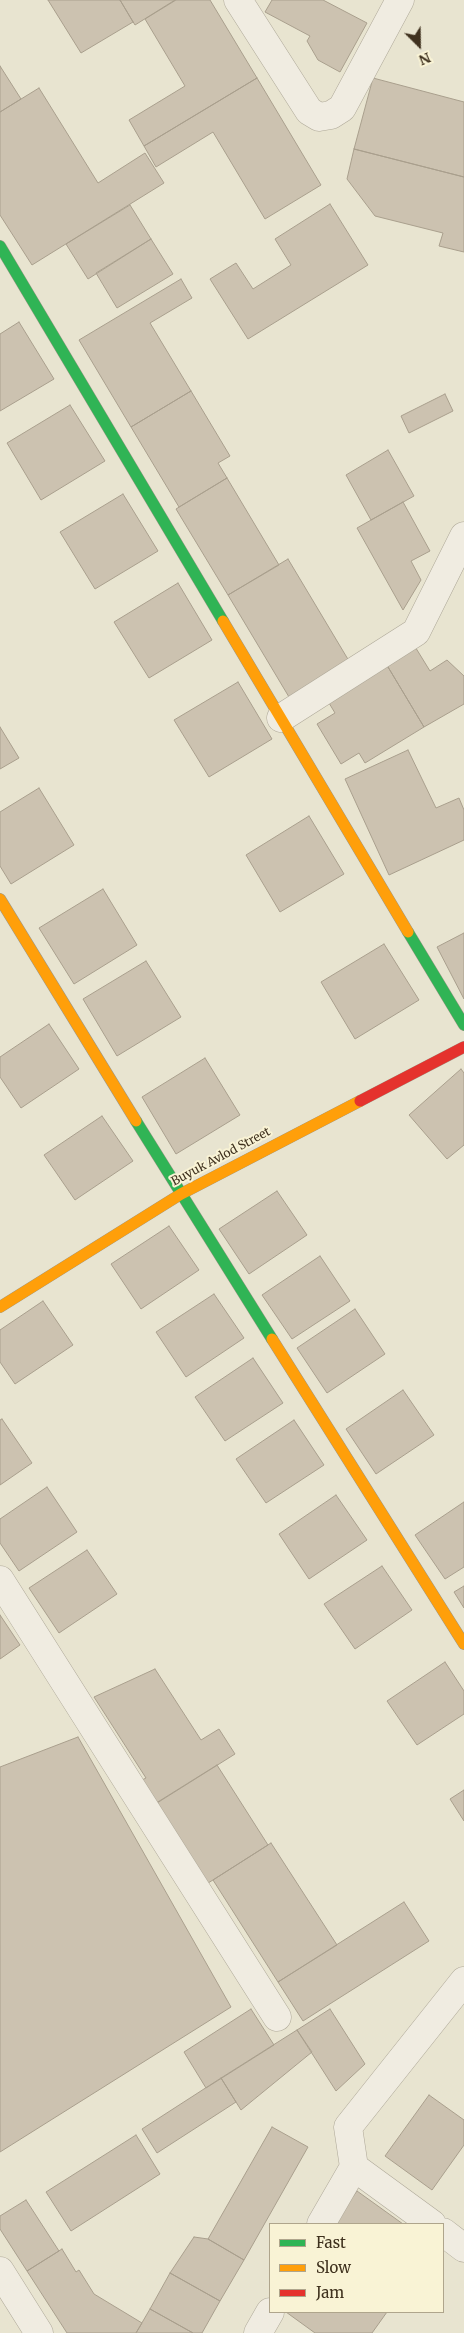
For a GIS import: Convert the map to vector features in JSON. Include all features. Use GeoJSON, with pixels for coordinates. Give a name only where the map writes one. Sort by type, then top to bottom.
{"type":"FeatureCollection","features":[{"type":"Feature","properties":{"kind":"street"},"geometry":{"type":"LineString","coordinates":[[238,0],[309,111],[319,117],[331,115],[342,108],[400,0]]}},
{"type":"Feature","properties":{"kind":"street"},"geometry":{"type":"LineString","coordinates":[[0,246],[464,1025]]}},
{"type":"Feature","properties":{"kind":"street"},"geometry":{"type":"LineString","coordinates":[[281,718],[416,632],[464,536]]}},
{"type":"Feature","properties":{"kind":"street"},"geometry":{"type":"LineString","coordinates":[[0,899],[181,1194],[464,1644]]}},
{"type":"Feature","properties":{"kind":"street","name":"Buyuk Avlod Street"},"geometry":{"type":"LineString","coordinates":[[0,1307],[181,1194],[464,1046]]}},
{"type":"Feature","properties":{"kind":"street"},"geometry":{"type":"LineString","coordinates":[[0,1580],[276,2018]]}},
{"type":"Feature","properties":{"kind":"street"},"geometry":{"type":"LineString","coordinates":[[322,2223],[354,2166],[348,2127],[464,1981]]}},
{"type":"Feature","properties":{"kind":"street"},"geometry":{"type":"LineString","coordinates":[[354,2166],[431,2223]]}},
{"type":"Feature","properties":{"kind":"street"},"geometry":{"type":"LineString","coordinates":[[444,2233],[464,2248]]}},
{"type":"Feature","properties":{"kind":"street"},"geometry":{"type":"LineString","coordinates":[[0,2271],[39,2333]]}},
{"type":"Feature","properties":{"kind":"street"},"geometry":{"type":"LineString","coordinates":[[258,2333],[269,2313]]}},
{"type":"Feature","properties":{"kind":"building"},"geometry":{"type":"Polygon","coordinates":[[[48,0],[120,0],[133,22],[81,53],[48,0]]]}},
{"type":"Feature","properties":{"kind":"building"},"geometry":{"type":"Polygon","coordinates":[[[120,0],[175,0],[135,25],[120,0]]]}},
{"type":"Feature","properties":{"kind":"building"},"geometry":{"type":"Polygon","coordinates":[[[176,0],[210,0],[257,78],[144,146],[129,120],[185,86],[145,19],[176,0]]]}},
{"type":"Feature","properties":{"kind":"building"},"geometry":{"type":"Polygon","coordinates":[[[272,0],[323,0],[367,23],[340,72],[318,60],[307,41],[310,36],[265,12],[272,0]]]}},
{"type":"Feature","properties":{"kind":"building"},"geometry":{"type":"Polygon","coordinates":[[[0,66],[21,99],[0,112],[0,66]]]}},
{"type":"Feature","properties":{"kind":"building"},"geometry":{"type":"Polygon","coordinates":[[[257,78],[321,185],[265,219],[213,132],[156,167],[144,146],[257,78]]]}},
{"type":"Feature","properties":{"kind":"building"},"geometry":{"type":"Polygon","coordinates":[[[373,78],[464,102],[464,177],[354,149],[373,78]]]}},
{"type":"Feature","properties":{"kind":"building"},"geometry":{"type":"Polygon","coordinates":[[[39,88],[98,183],[145,153],[164,183],[32,265],[0,215],[0,112],[39,88]]]}},
{"type":"Feature","properties":{"kind":"building"},"geometry":{"type":"Polygon","coordinates":[[[354,149],[464,177],[464,252],[439,246],[443,233],[375,216],[347,179],[354,149]]]}},
{"type":"Feature","properties":{"kind":"building"},"geometry":{"type":"Polygon","coordinates":[[[330,204],[368,265],[248,339],[210,279],[236,263],[253,289],[291,265],[275,239],[330,204]]]}},
{"type":"Feature","properties":{"kind":"building"},"geometry":{"type":"Polygon","coordinates":[[[130,205],[151,239],[88,279],[66,244],[130,205]]]}},
{"type":"Feature","properties":{"kind":"building"},"geometry":{"type":"Polygon","coordinates":[[[151,239],[173,274],[117,308],[96,273],[151,239]]]}},
{"type":"Feature","properties":{"kind":"building"},"geometry":{"type":"Polygon","coordinates":[[[181,279],[192,298],[150,323],[191,391],[131,427],[79,340],[181,279]]]}},
{"type":"Feature","properties":{"kind":"building"},"geometry":{"type":"Polygon","coordinates":[[[19,322],[54,379],[0,411],[0,334],[19,322]]]}},
{"type":"Feature","properties":{"kind":"building"},"geometry":{"type":"Polygon","coordinates":[[[191,391],[230,456],[218,463],[227,478],[179,507],[131,427],[191,391]]]}},
{"type":"Feature","properties":{"kind":"building"},"geometry":{"type":"Polygon","coordinates":[[[445,394],[453,411],[409,433],[401,416],[445,394]]]}},
{"type":"Feature","properties":{"kind":"building"},"geometry":{"type":"Polygon","coordinates":[[[70,405],[105,461],[41,500],[7,443],[70,405]]]}},
{"type":"Feature","properties":{"kind":"building"},"geometry":{"type":"Polygon","coordinates":[[[388,450],[414,496],[371,520],[346,475],[388,450]]]}},
{"type":"Feature","properties":{"kind":"building"},"geometry":{"type":"Polygon","coordinates":[[[227,478],[279,565],[228,595],[176,509],[227,478]]]}},
{"type":"Feature","properties":{"kind":"building"},"geometry":{"type":"Polygon","coordinates":[[[123,494],[158,551],[95,589],[60,532],[123,494]]]}},
{"type":"Feature","properties":{"kind":"building"},"geometry":{"type":"Polygon","coordinates":[[[403,502],[430,551],[411,561],[421,580],[403,610],[357,528],[403,502]]]}},
{"type":"Feature","properties":{"kind":"building"},"geometry":{"type":"Polygon","coordinates":[[[288,559],[352,666],[292,702],[228,595],[288,559]]]}},
{"type":"Feature","properties":{"kind":"building"},"geometry":{"type":"Polygon","coordinates":[[[178,583],[212,640],[149,678],[114,622],[178,583]]]}},
{"type":"Feature","properties":{"kind":"building"},"geometry":{"type":"Polygon","coordinates":[[[414,645],[430,671],[447,660],[464,676],[464,704],[424,727],[385,662],[414,645]]]}},
{"type":"Feature","properties":{"kind":"building"},"geometry":{"type":"Polygon","coordinates":[[[385,662],[424,727],[365,763],[359,753],[341,764],[317,724],[335,713],[326,698],[385,662]]]}},
{"type":"Feature","properties":{"kind":"building"},"geometry":{"type":"Polygon","coordinates":[[[238,682],[272,739],[209,777],[174,720],[238,682]]]}},
{"type":"Feature","properties":{"kind":"building"},"geometry":{"type":"Polygon","coordinates":[[[0,727],[19,758],[0,769],[0,727]]]}},
{"type":"Feature","properties":{"kind":"building"},"geometry":{"type":"Polygon","coordinates":[[[408,750],[436,808],[459,798],[464,810],[464,840],[389,875],[345,779],[408,750]]]}},
{"type":"Feature","properties":{"kind":"building"},"geometry":{"type":"Polygon","coordinates":[[[39,788],[74,845],[11,884],[0,866],[0,812],[39,788]]]}},
{"type":"Feature","properties":{"kind":"building"},"geometry":{"type":"Polygon","coordinates":[[[309,816],[344,874],[280,912],[246,855],[309,816]]]}},
{"type":"Feature","properties":{"kind":"building"},"geometry":{"type":"Polygon","coordinates":[[[103,889],[137,945],[74,984],[39,928],[103,889]]]}},
{"type":"Feature","properties":{"kind":"building"},"geometry":{"type":"Polygon","coordinates":[[[464,933],[464,999],[437,947],[464,933]]]}},
{"type":"Feature","properties":{"kind":"building"},"geometry":{"type":"Polygon","coordinates":[[[384,944],[419,1000],[355,1039],[321,982],[384,944]]]}},
{"type":"Feature","properties":{"kind":"building"},"geometry":{"type":"Polygon","coordinates":[[[146,961],[181,1017],[117,1056],[83,999],[146,961]]]}},
{"type":"Feature","properties":{"kind":"building"},"geometry":{"type":"Polygon","coordinates":[[[49,1024],[79,1069],[21,1108],[0,1077],[0,1057],[49,1024]]]}},
{"type":"Feature","properties":{"kind":"building"},"geometry":{"type":"Polygon","coordinates":[[[205,1058],[240,1115],[176,1154],[142,1097],[205,1058]]]}},
{"type":"Feature","properties":{"kind":"building"},"geometry":{"type":"Polygon","coordinates":[[[461,1069],[464,1073],[464,1145],[447,1159],[409,1115],[461,1069]]]}},
{"type":"Feature","properties":{"kind":"building"},"geometry":{"type":"Polygon","coordinates":[[[102,1116],[133,1161],[75,1200],[44,1155],[102,1116]]]}},
{"type":"Feature","properties":{"kind":"building"},"geometry":{"type":"Polygon","coordinates":[[[277,1191],[307,1235],[249,1274],[219,1229],[277,1191]]]}},
{"type":"Feature","properties":{"kind":"building"},"geometry":{"type":"Polygon","coordinates":[[[169,1226],[199,1270],[141,1309],[111,1264],[169,1226]]]}},
{"type":"Feature","properties":{"kind":"building"},"geometry":{"type":"Polygon","coordinates":[[[320,1256],[350,1301],[292,1339],[262,1295],[320,1256]]]}},
{"type":"Feature","properties":{"kind":"building"},"geometry":{"type":"Polygon","coordinates":[[[214,1294],[244,1338],[186,1377],[156,1332],[214,1294]]]}},
{"type":"Feature","properties":{"kind":"building"},"geometry":{"type":"Polygon","coordinates":[[[43,1301],[73,1345],[15,1384],[0,1362],[0,1330],[43,1301]]]}},
{"type":"Feature","properties":{"kind":"building"},"geometry":{"type":"Polygon","coordinates":[[[355,1309],[385,1354],[327,1393],[297,1348],[355,1309]]]}},
{"type":"Feature","properties":{"kind":"building"},"geometry":{"type":"Polygon","coordinates":[[[253,1358],[283,1403],[225,1441],[195,1397],[253,1358]]]}},
{"type":"Feature","properties":{"kind":"building"},"geometry":{"type":"Polygon","coordinates":[[[403,1390],[434,1435],[376,1474],[346,1429],[403,1390]]]}},
{"type":"Feature","properties":{"kind":"building"},"geometry":{"type":"Polygon","coordinates":[[[2,1419],[32,1463],[0,1485],[0,1420],[2,1419]]]}},
{"type":"Feature","properties":{"kind":"building"},"geometry":{"type":"Polygon","coordinates":[[[294,1420],[324,1465],[266,1503],[236,1459],[294,1420]]]}},
{"type":"Feature","properties":{"kind":"building"},"geometry":{"type":"Polygon","coordinates":[[[47,1487],[77,1532],[19,1571],[0,1543],[0,1519],[47,1487]]]}},
{"type":"Feature","properties":{"kind":"building"},"geometry":{"type":"Polygon","coordinates":[[[336,1495],[367,1540],[309,1579],[279,1534],[336,1495]]]}},
{"type":"Feature","properties":{"kind":"building"},"geometry":{"type":"Polygon","coordinates":[[[464,1502],[464,1567],[445,1579],[415,1535],[464,1502]]]}},
{"type":"Feature","properties":{"kind":"building"},"geometry":{"type":"Polygon","coordinates":[[[87,1550],[117,1594],[59,1633],[29,1588],[87,1550]]]}},
{"type":"Feature","properties":{"kind":"building"},"geometry":{"type":"Polygon","coordinates":[[[382,1566],[412,1610],[355,1649],[324,1604],[382,1566]]]}},
{"type":"Feature","properties":{"kind":"building"},"geometry":{"type":"Polygon","coordinates":[[[464,1586],[464,1608],[454,1592],[464,1586]]]}},
{"type":"Feature","properties":{"kind":"building"},"geometry":{"type":"Polygon","coordinates":[[[0,1615],[20,1645],[0,1659],[0,1615]]]}},
{"type":"Feature","properties":{"kind":"building"},"geometry":{"type":"Polygon","coordinates":[[[445,1662],[464,1691],[464,1714],[417,1745],[387,1701],[445,1662]]]}},
{"type":"Feature","properties":{"kind":"building"},"geometry":{"type":"Polygon","coordinates":[[[155,1669],[201,1740],[219,1729],[235,1754],[157,1803],[142,1780],[146,1778],[94,1697],[155,1669]]]}},
{"type":"Feature","properties":{"kind":"building"},"geometry":{"type":"Polygon","coordinates":[[[78,1737],[231,2007],[0,2152],[0,1767],[78,1737]]]}},
{"type":"Feature","properties":{"kind":"building"},"geometry":{"type":"Polygon","coordinates":[[[217,1765],[268,1845],[205,1885],[153,1805],[217,1765]]]}},
{"type":"Feature","properties":{"kind":"building"},"geometry":{"type":"Polygon","coordinates":[[[464,1790],[464,1821],[450,1799],[464,1790]]]}},
{"type":"Feature","properties":{"kind":"building"},"geometry":{"type":"Polygon","coordinates":[[[271,1843],[337,1945],[278,1982],[213,1880],[271,1843]]]}},
{"type":"Feature","properties":{"kind":"building"},"geometry":{"type":"Polygon","coordinates":[[[404,1902],[429,1941],[303,2021],[278,1982],[404,1902]]]}},
{"type":"Feature","properties":{"kind":"building"},"geometry":{"type":"Polygon","coordinates":[[[251,2009],[274,2045],[206,2088],[184,2052],[251,2009]]]}},
{"type":"Feature","properties":{"kind":"building"},"geometry":{"type":"Polygon","coordinates":[[[330,2009],[365,2064],[336,2091],[297,2030],[330,2009]]]}},
{"type":"Feature","properties":{"kind":"building"},"geometry":{"type":"Polygon","coordinates":[[[297,2030],[312,2052],[241,2110],[221,2078],[297,2030]]]}},
{"type":"Feature","properties":{"kind":"building"},"geometry":{"type":"Polygon","coordinates":[[[221,2078],[236,2102],[157,2153],[142,2129],[221,2078]]]}},
{"type":"Feature","properties":{"kind":"building"},"geometry":{"type":"Polygon","coordinates":[[[429,2095],[464,2120],[464,2145],[432,2190],[385,2156],[429,2095]]]}},
{"type":"Feature","properties":{"kind":"building"},"geometry":{"type":"Polygon","coordinates":[[[272,2127],[308,2147],[244,2260],[208,2239],[272,2127]]]}},
{"type":"Feature","properties":{"kind":"building"},"geometry":{"type":"Polygon","coordinates":[[[136,2135],[160,2174],[71,2231],[46,2192],[136,2135]]]}},
{"type":"Feature","properties":{"kind":"building"},"geometry":{"type":"Polygon","coordinates":[[[357,2191],[402,2223],[334,2223],[357,2191]]]}},
{"type":"Feature","properties":{"kind":"building"},"geometry":{"type":"Polygon","coordinates":[[[26,2200],[59,2251],[27,2271],[0,2229],[0,2216],[26,2200]]]}},
{"type":"Feature","properties":{"kind":"building"},"geometry":{"type":"Polygon","coordinates":[[[194,2237],[208,2239],[244,2260],[220,2301],[170,2273],[194,2237]]]}},
{"type":"Feature","properties":{"kind":"building"},"geometry":{"type":"Polygon","coordinates":[[[62,2249],[76,2272],[79,2270],[94,2294],[142,2323],[136,2333],[67,2333],[27,2271],[62,2249]]]}},
{"type":"Feature","properties":{"kind":"building"},"geometry":{"type":"Polygon","coordinates":[[[170,2273],[220,2301],[202,2333],[193,2333],[150,2309],[170,2273]]]}},
{"type":"Feature","properties":{"kind":"building"},"geometry":{"type":"Polygon","coordinates":[[[150,2309],[193,2333],[136,2333],[150,2309]]]}},
{"type":"Feature","properties":{"kind":"building"},"geometry":{"type":"Polygon","coordinates":[[[287,2313],[386,2313],[372,2333],[315,2333],[287,2313]]]}},
{"type":"Feature","properties":{"kind":"traffic: fast"},"geometry":{"type":"LineString","coordinates":[[0,246],[223,621]]}},
{"type":"Feature","properties":{"kind":"traffic: fast"},"geometry":{"type":"LineString","coordinates":[[408,932],[464,1025]]}},
{"type":"Feature","properties":{"kind":"traffic: fast"},"geometry":{"type":"LineString","coordinates":[[136,1121],[272,1339]]}},
{"type":"Feature","properties":{"kind":"traffic: slow"},"geometry":{"type":"LineString","coordinates":[[223,621],[408,932]]}},
{"type":"Feature","properties":{"kind":"traffic: slow"},"geometry":{"type":"LineString","coordinates":[[0,899],[136,1121]]}},
{"type":"Feature","properties":{"kind":"traffic: slow"},"geometry":{"type":"LineString","coordinates":[[0,1307],[181,1194],[360,1101]]}},
{"type":"Feature","properties":{"kind":"traffic: slow"},"geometry":{"type":"LineString","coordinates":[[272,1339],[464,1644]]}},
{"type":"Feature","properties":{"kind":"traffic: jam"},"geometry":{"type":"LineString","coordinates":[[360,1101],[464,1047]]}}]}
